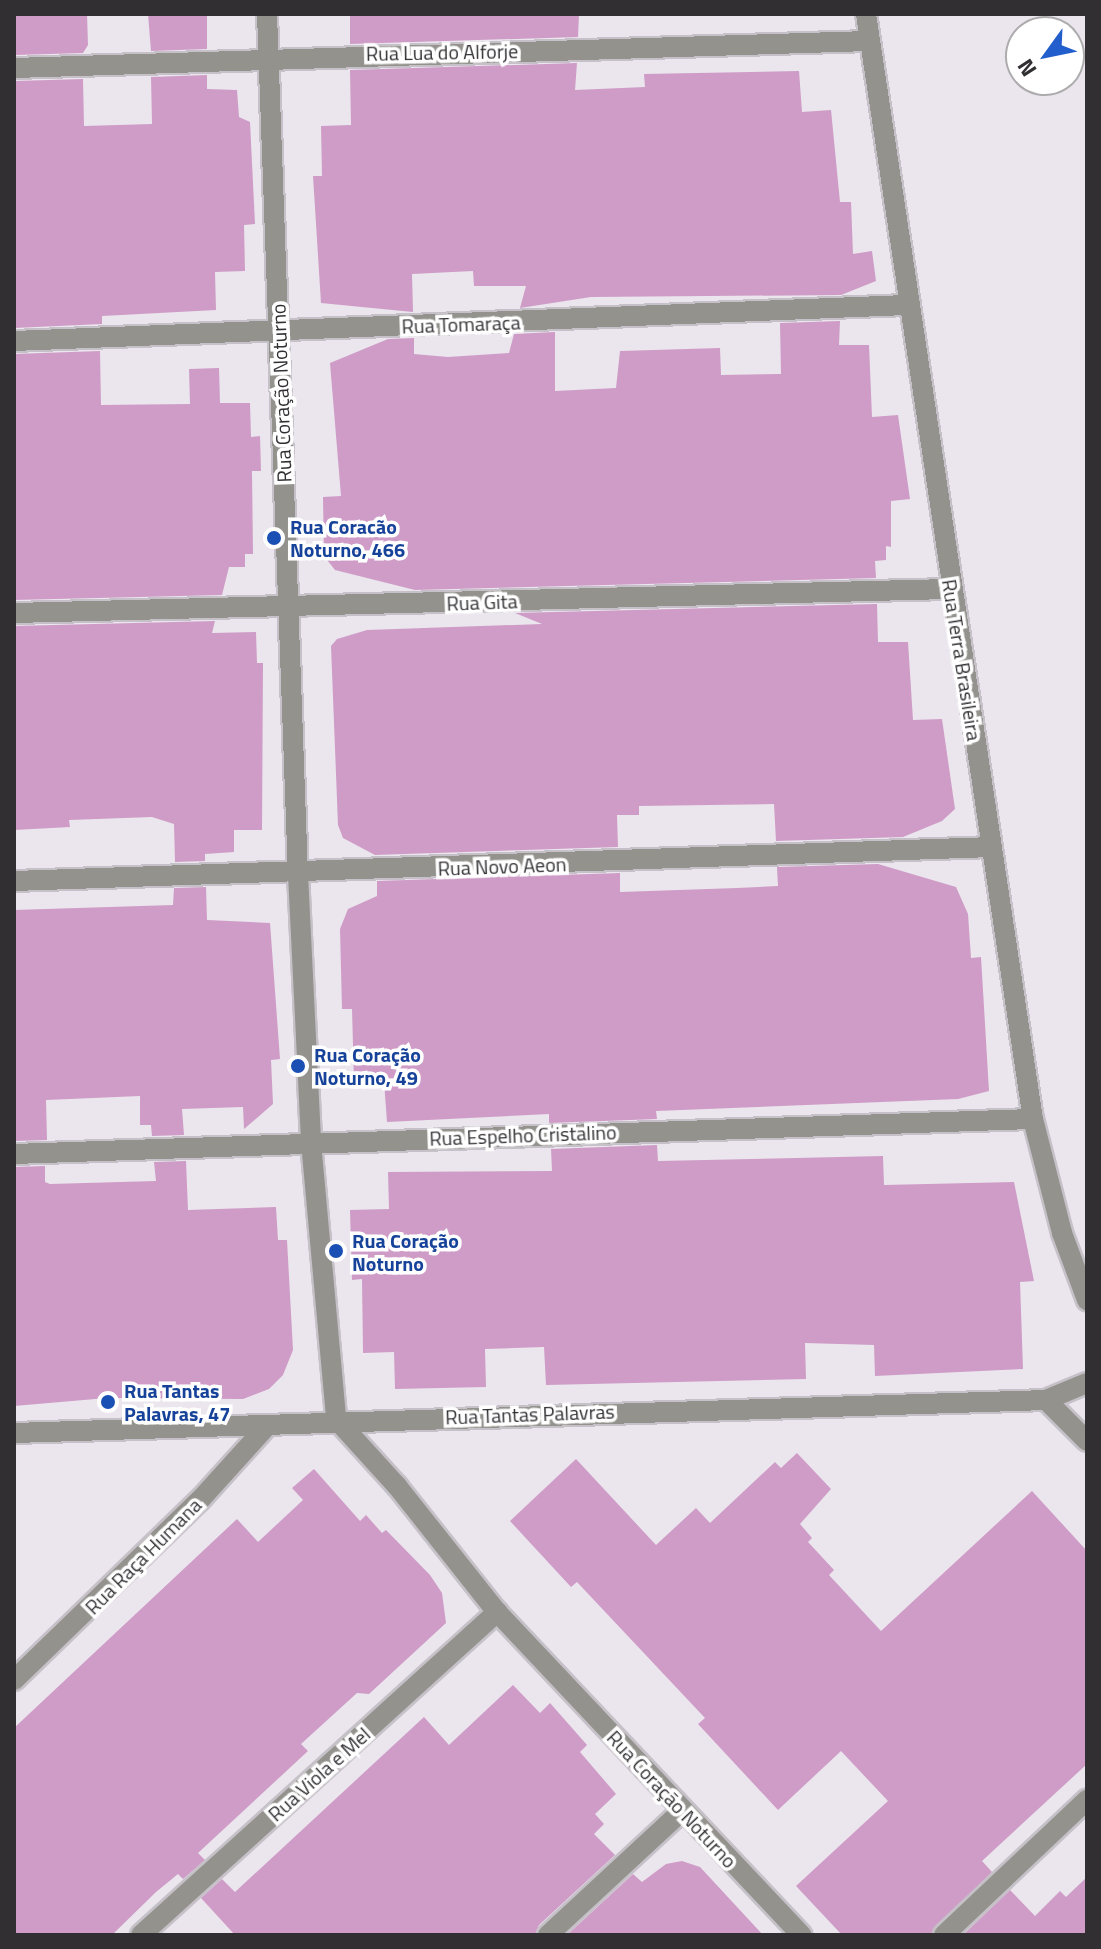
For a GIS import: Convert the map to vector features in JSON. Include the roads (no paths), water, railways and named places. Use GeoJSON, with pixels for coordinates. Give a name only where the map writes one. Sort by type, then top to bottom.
{"type":"FeatureCollection","features":[{"type":"Feature","properties":{"kind":"street","name":"Rua Coração Noturno"},"geometry":{"type":"LineString","coordinates":[[267,14],[298,874],[311,1142],[336,1419],[397,1486],[497,1612],[801,1935]]}},
{"type":"Feature","properties":{"kind":"street","name":"Rua Terra Brasileira"},"geometry":{"type":"LineString","coordinates":[[866,14],[1033,1119],[1062,1233],[1087,1300]]}},
{"type":"Feature","properties":{"kind":"street","name":"Rua Lua do Alforje"},"geometry":{"type":"LineString","coordinates":[[14,68],[269,56],[870,41]]}},
{"type":"Feature","properties":{"kind":"street","name":"Rua Tomaraça"},"geometry":{"type":"LineString","coordinates":[[14,341],[908,305]]}},
{"type":"Feature","properties":{"kind":"street","name":"Rua Gita"},"geometry":{"type":"LineString","coordinates":[[14,613],[951,589]]}},
{"type":"Feature","properties":{"kind":"street","name":"Rua Novo Aeon"},"geometry":{"type":"LineString","coordinates":[[14,881],[298,874],[991,847]]}},
{"type":"Feature","properties":{"kind":"street","name":"Rua Espelho Cristalino"},"geometry":{"type":"LineString","coordinates":[[14,1154],[1033,1119]]}},
{"type":"Feature","properties":{"kind":"street"},"geometry":{"type":"LineString","coordinates":[[1087,1383],[1046,1400],[1087,1441]]}},
{"type":"Feature","properties":{"kind":"street","name":"Rua Tantas Palavras"},"geometry":{"type":"LineString","coordinates":[[14,1433],[266,1427],[336,1419],[1046,1400]]}},
{"type":"Feature","properties":{"kind":"street","name":"Rua Raça Humana"},"geometry":{"type":"LineString","coordinates":[[14,1680],[200,1500],[266,1427]]}},
{"type":"Feature","properties":{"kind":"street","name":"Rua Viola e Mel"},"geometry":{"type":"LineString","coordinates":[[141,1935],[497,1612]]}},
{"type":"Feature","properties":{"kind":"street"},"geometry":{"type":"LineString","coordinates":[[944,1935],[1087,1800]]}},
{"type":"Feature","properties":{"kind":"street"},"geometry":{"type":"LineString","coordinates":[[548,1935],[682,1811]]}},
{"type":"Feature","properties":{"kind":"place","name":"Rua Coracão Noturno, 466"},"geometry":{"type":"Point","coordinates":[274,538]}},
{"type":"Feature","properties":{"kind":"place","name":"Rua Coração Noturno, 49"},"geometry":{"type":"Point","coordinates":[298,1066]}},
{"type":"Feature","properties":{"kind":"place","name":"Rua Coração Noturno"},"geometry":{"type":"Point","coordinates":[336,1251]}},
{"type":"Feature","properties":{"kind":"place","name":"Rua Tantas Palavras, 47"},"geometry":{"type":"Point","coordinates":[108,1402]}}]}
